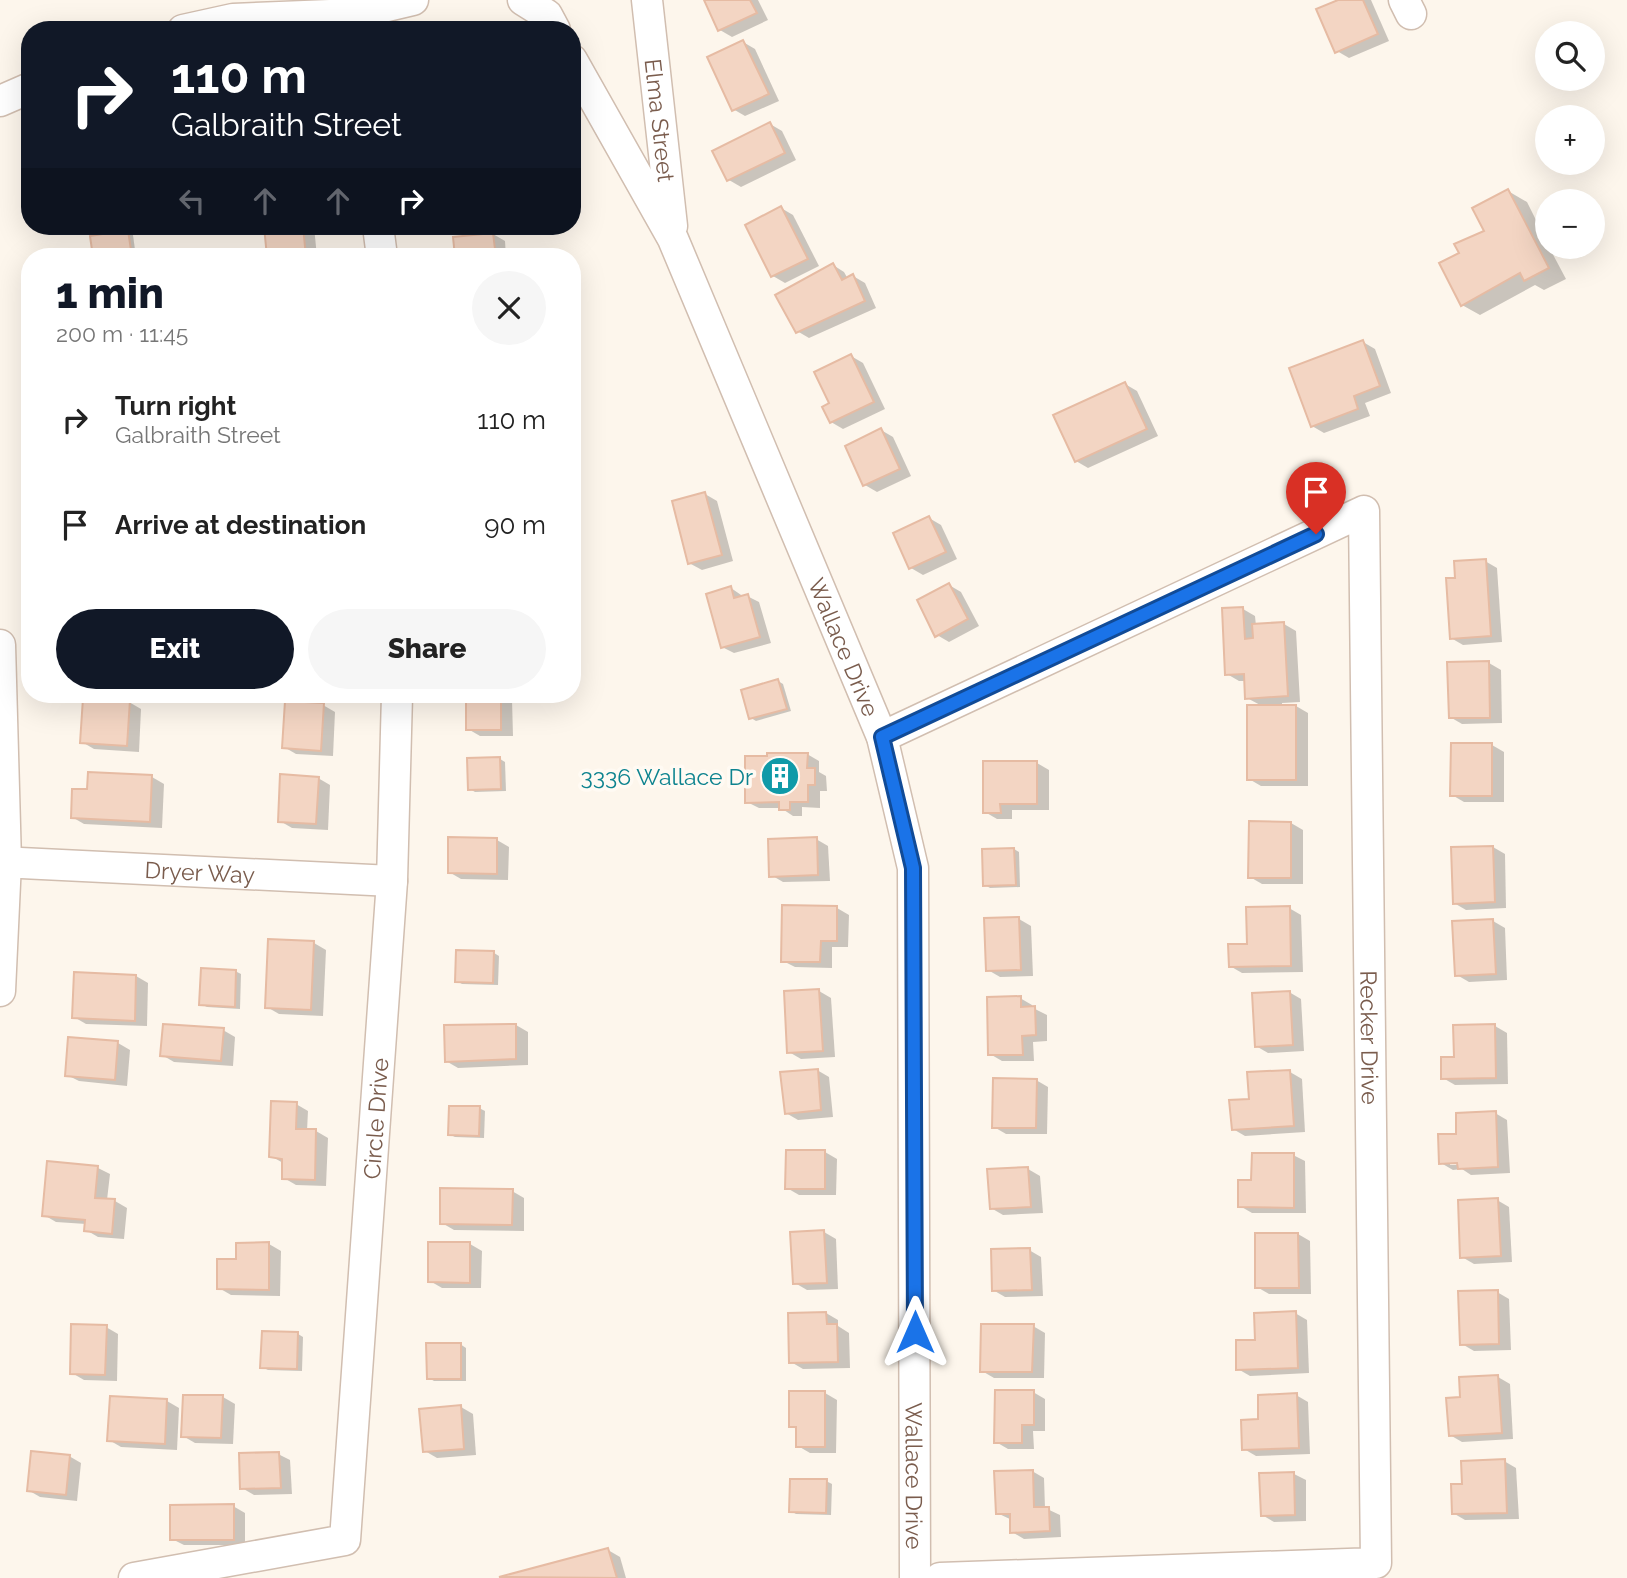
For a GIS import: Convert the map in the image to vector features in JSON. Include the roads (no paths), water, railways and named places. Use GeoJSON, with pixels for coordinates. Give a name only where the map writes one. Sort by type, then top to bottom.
{"type":"FeatureCollection","features":[{"type":"Feature","properties":{"kind":"street"},"geometry":{"type":"LineString","coordinates":[[224,21],[354,15],[413,0]]}},
{"type":"Feature","properties":{"kind":"street"},"geometry":{"type":"LineString","coordinates":[[523,0],[547,15],[550,21]]}},
{"type":"Feature","properties":{"kind":"street","name":"Elma Street"},"geometry":{"type":"LineString","coordinates":[[647,0],[673,239]]}},
{"type":"Feature","properties":{"kind":"street","name":"Wallace Drive"},"geometry":{"type":"LineString","coordinates":[[581,76],[673,239],[882,737],[913,868],[915,1578]]}},
{"type":"Feature","properties":{"kind":"street"},"geometry":{"type":"LineString","coordinates":[[0,102],[21,92]]}},
{"type":"Feature","properties":{"kind":"street","name":"Recker Drive"},"geometry":{"type":"LineString","coordinates":[[882,737],[1364,511],[1376,1563],[940,1578]]}},
{"type":"Feature","properties":{"kind":"street"},"geometry":{"type":"LineString","coordinates":[[0,645],[3,862],[0,991]]}},
{"type":"Feature","properties":{"kind":"street","name":"Circle Drive"},"geometry":{"type":"LineString","coordinates":[[134,1578],[345,1540],[391,881],[397,703]]}},
{"type":"Feature","properties":{"kind":"street","name":"Dryer Way"},"geometry":{"type":"LineString","coordinates":[[3,862],[391,881]]}},
{"type":"Feature","properties":{"kind":"place","name":"3336 Wallace Dr"},"geometry":{"type":"Point","coordinates":[780,776]}}]}
